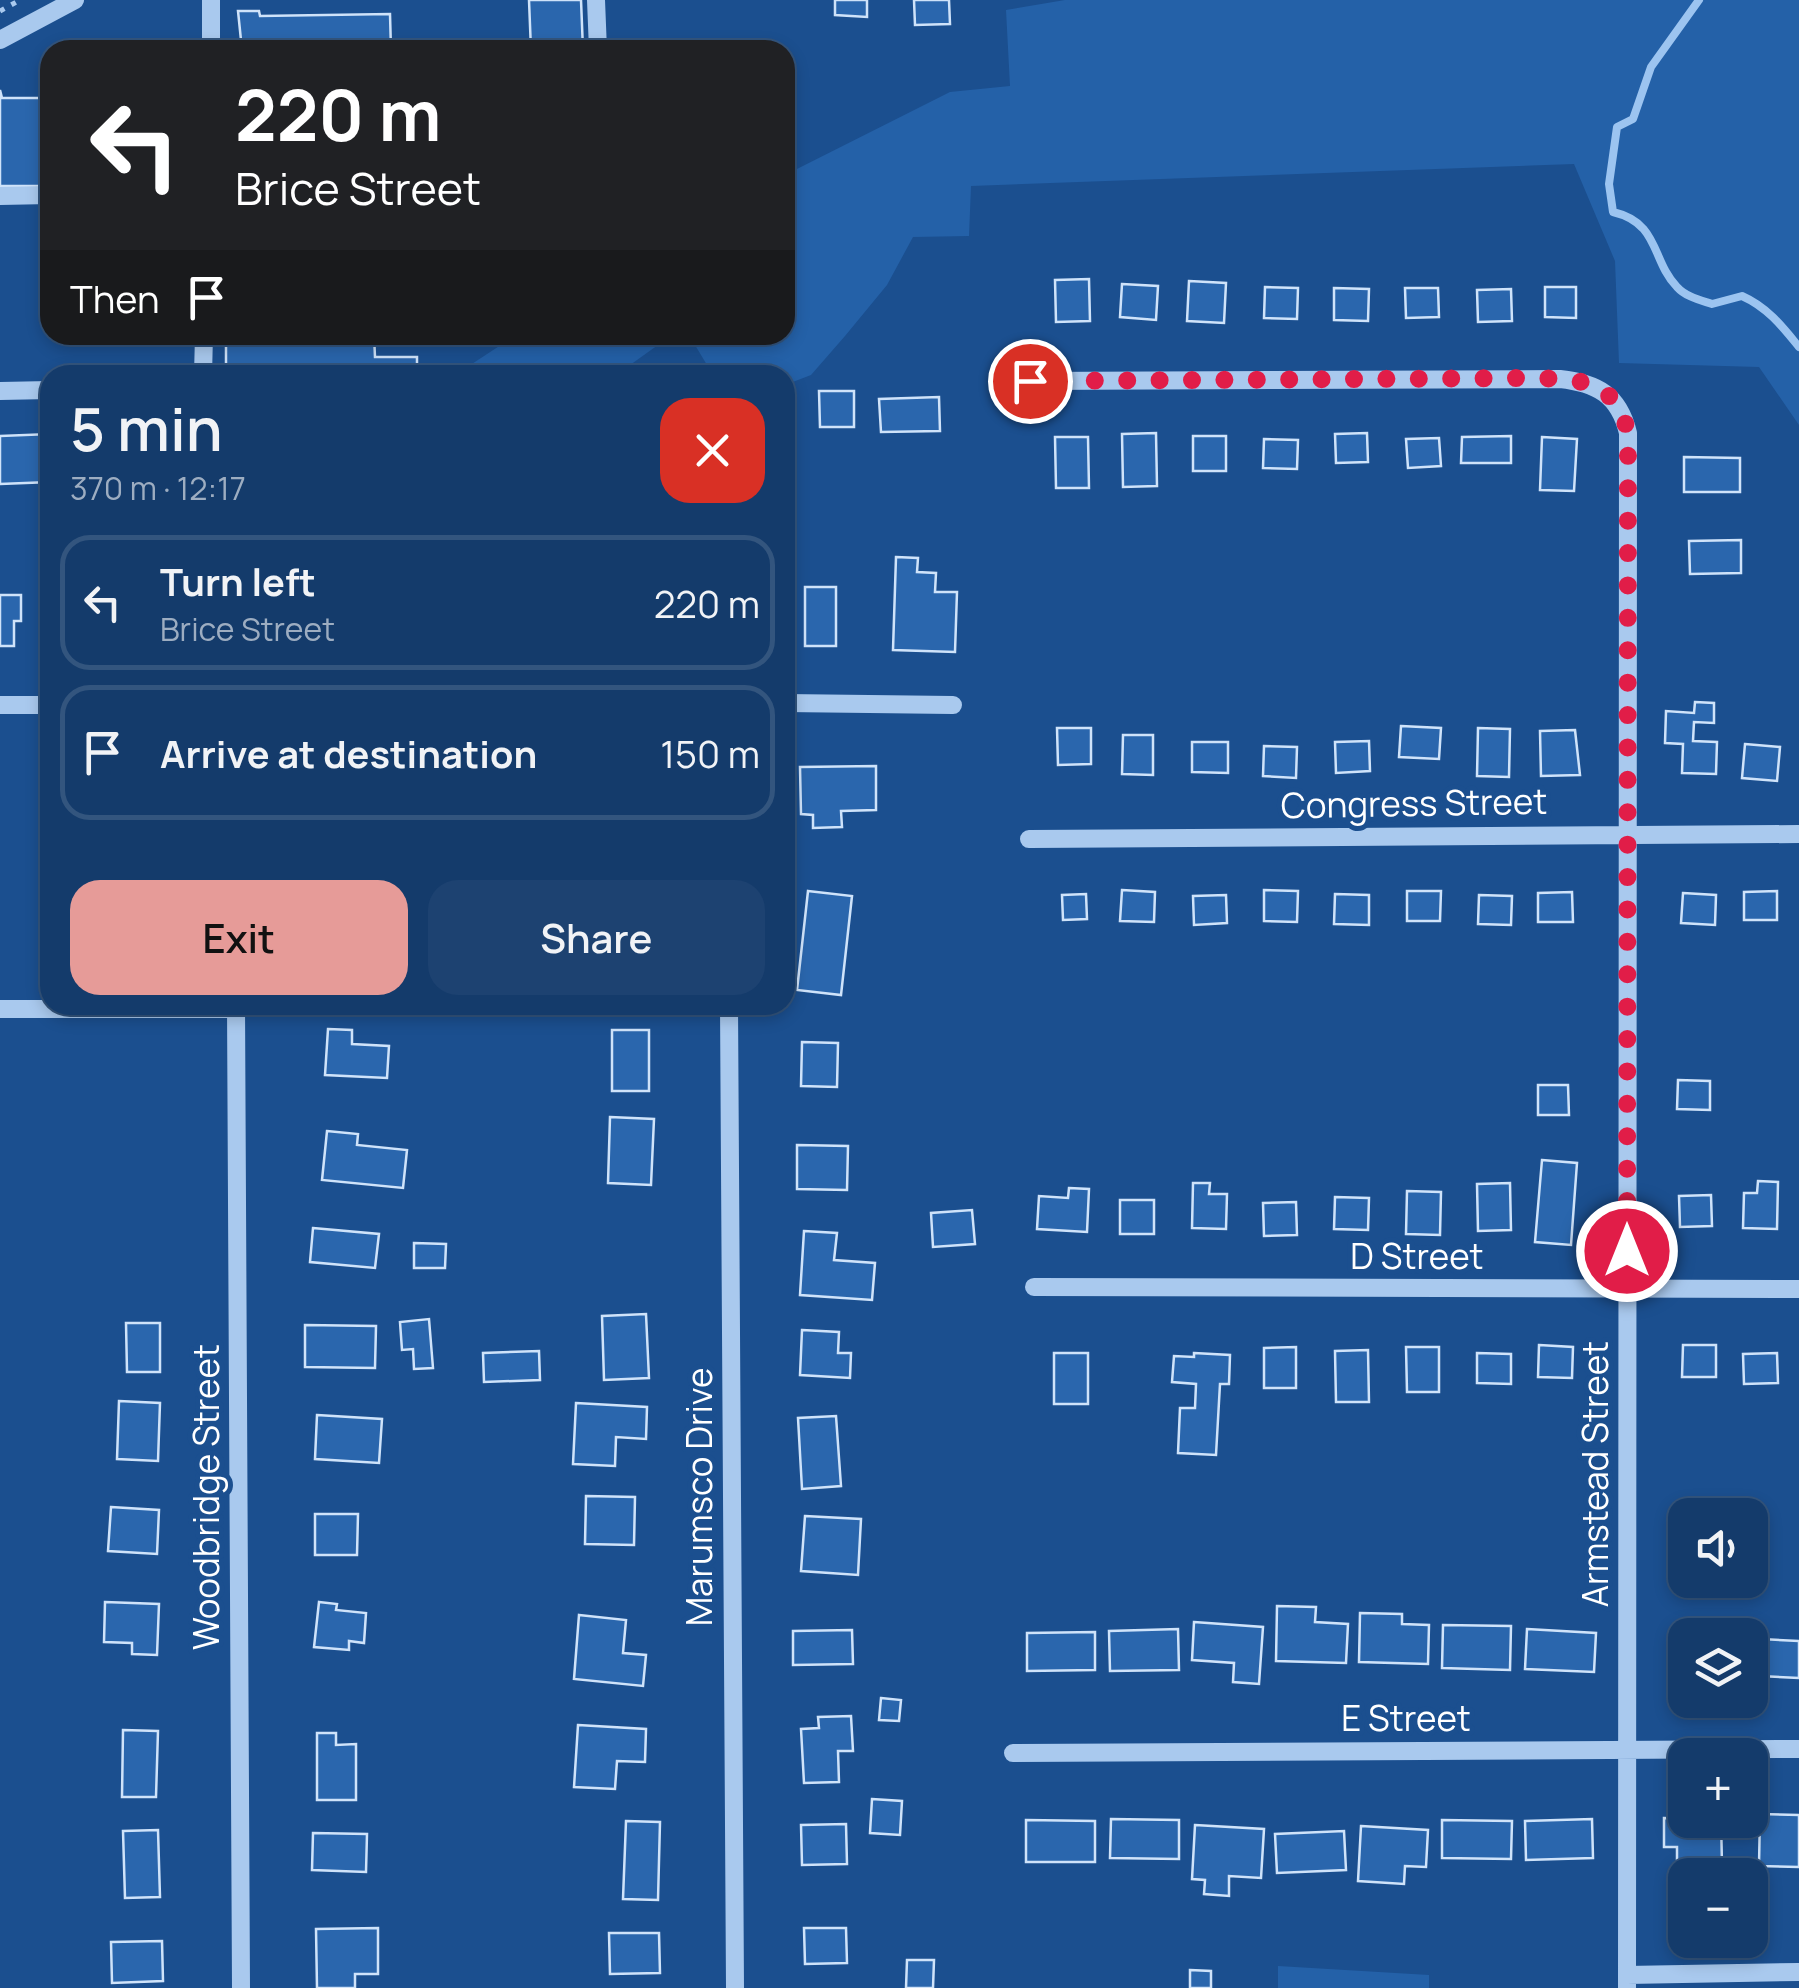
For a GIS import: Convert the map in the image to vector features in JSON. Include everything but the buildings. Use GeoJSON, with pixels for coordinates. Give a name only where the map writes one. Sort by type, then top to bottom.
{"type":"FeatureCollection","features":[{"type":"Feature","properties":{"kind":"street"},"geometry":{"type":"LineString","coordinates":[[0,40],[75,0]]}},
{"type":"Feature","properties":{"kind":"street"},"geometry":{"type":"LineString","coordinates":[[210,0],[212,40]]}},
{"type":"Feature","properties":{"kind":"street"},"geometry":{"type":"LineString","coordinates":[[596,0],[598,40]]}},
{"type":"Feature","properties":{"kind":"street"},"geometry":{"type":"LineString","coordinates":[[0,196],[40,195]]}},
{"type":"Feature","properties":{"kind":"street","name":"Armstead Street"},"geometry":{"type":"LineString","coordinates":[[1030,381],[1530,378],[1584,381],[1614,398],[1624,414],[1628,433],[1627,1981]]}},
{"type":"Feature","properties":{"kind":"street"},"geometry":{"type":"LineString","coordinates":[[0,391],[40,390]]}},
{"type":"Feature","properties":{"kind":"street"},"geometry":{"type":"LineString","coordinates":[[795,703],[953,705]]}},
{"type":"Feature","properties":{"kind":"street"},"geometry":{"type":"LineString","coordinates":[[0,706],[40,705]]}},
{"type":"Feature","properties":{"kind":"street","name":"Congress Street"},"geometry":{"type":"LineString","coordinates":[[1029,839],[1799,834]]}},
{"type":"Feature","properties":{"kind":"street"},"geometry":{"type":"LineString","coordinates":[[0,1009],[40,1009]]}},
{"type":"Feature","properties":{"kind":"street","name":"Woodbridge Street"},"geometry":{"type":"LineString","coordinates":[[236,1015],[241,1988]]}},
{"type":"Feature","properties":{"kind":"street","name":"Marumsco Drive"},"geometry":{"type":"LineString","coordinates":[[729,1015],[734,1988]]}},
{"type":"Feature","properties":{"kind":"street","name":"D Street"},"geometry":{"type":"LineString","coordinates":[[1034,1287],[1799,1289]]}},
{"type":"Feature","properties":{"kind":"street","name":"E Street"},"geometry":{"type":"LineString","coordinates":[[1013,1753],[1799,1749]]}},
{"type":"Feature","properties":{"kind":"street"},"geometry":{"type":"LineString","coordinates":[[1627,1981],[1799,1972]]}},
{"type":"Feature","properties":{"kind":"path"},"geometry":{"type":"LineString","coordinates":[[0,11],[20,0]]}},
{"type":"Feature","properties":{"kind":"shaded area"},"geometry":{"type":"Polygon","coordinates":[[[1065,0],[1799,0],[1799,425],[1759,367],[1619,363],[1615,261],[1574,164],[971,186],[969,236],[913,237],[887,285],[811,375],[795,381],[795,365],[707,365],[695,345],[795,345],[795,170],[950,92],[1010,86],[1006,10],[1065,0]]]}},
{"type":"Feature","properties":{"kind":"shaded area"},"geometry":{"type":"Polygon","coordinates":[[[501,345],[658,345],[630,365],[470,365],[501,345]]]}},
{"type":"Feature","properties":{"kind":"shaded area"},"geometry":{"type":"Polygon","coordinates":[[[1278,1966],[1429,1975],[1429,1988],[1278,1988],[1278,1966]]]}},
{"type":"Feature","properties":{"kind":"waterway"},"geometry":{"type":"LineString","coordinates":[[1699,0],[1651,67],[1633,119],[1617,127],[1609,184],[1613,212],[1628,217],[1647,233],[1669,276],[1681,290],[1712,304],[1742,296],[1751,300],[1767,311],[1799,347]]}},
{"type":"Feature","properties":{"kind":"route"},"geometry":{"type":"LineString","coordinates":[[1030,381],[1530,378],[1584,381],[1614,398],[1624,414],[1628,433],[1627,1251]]}}]}
